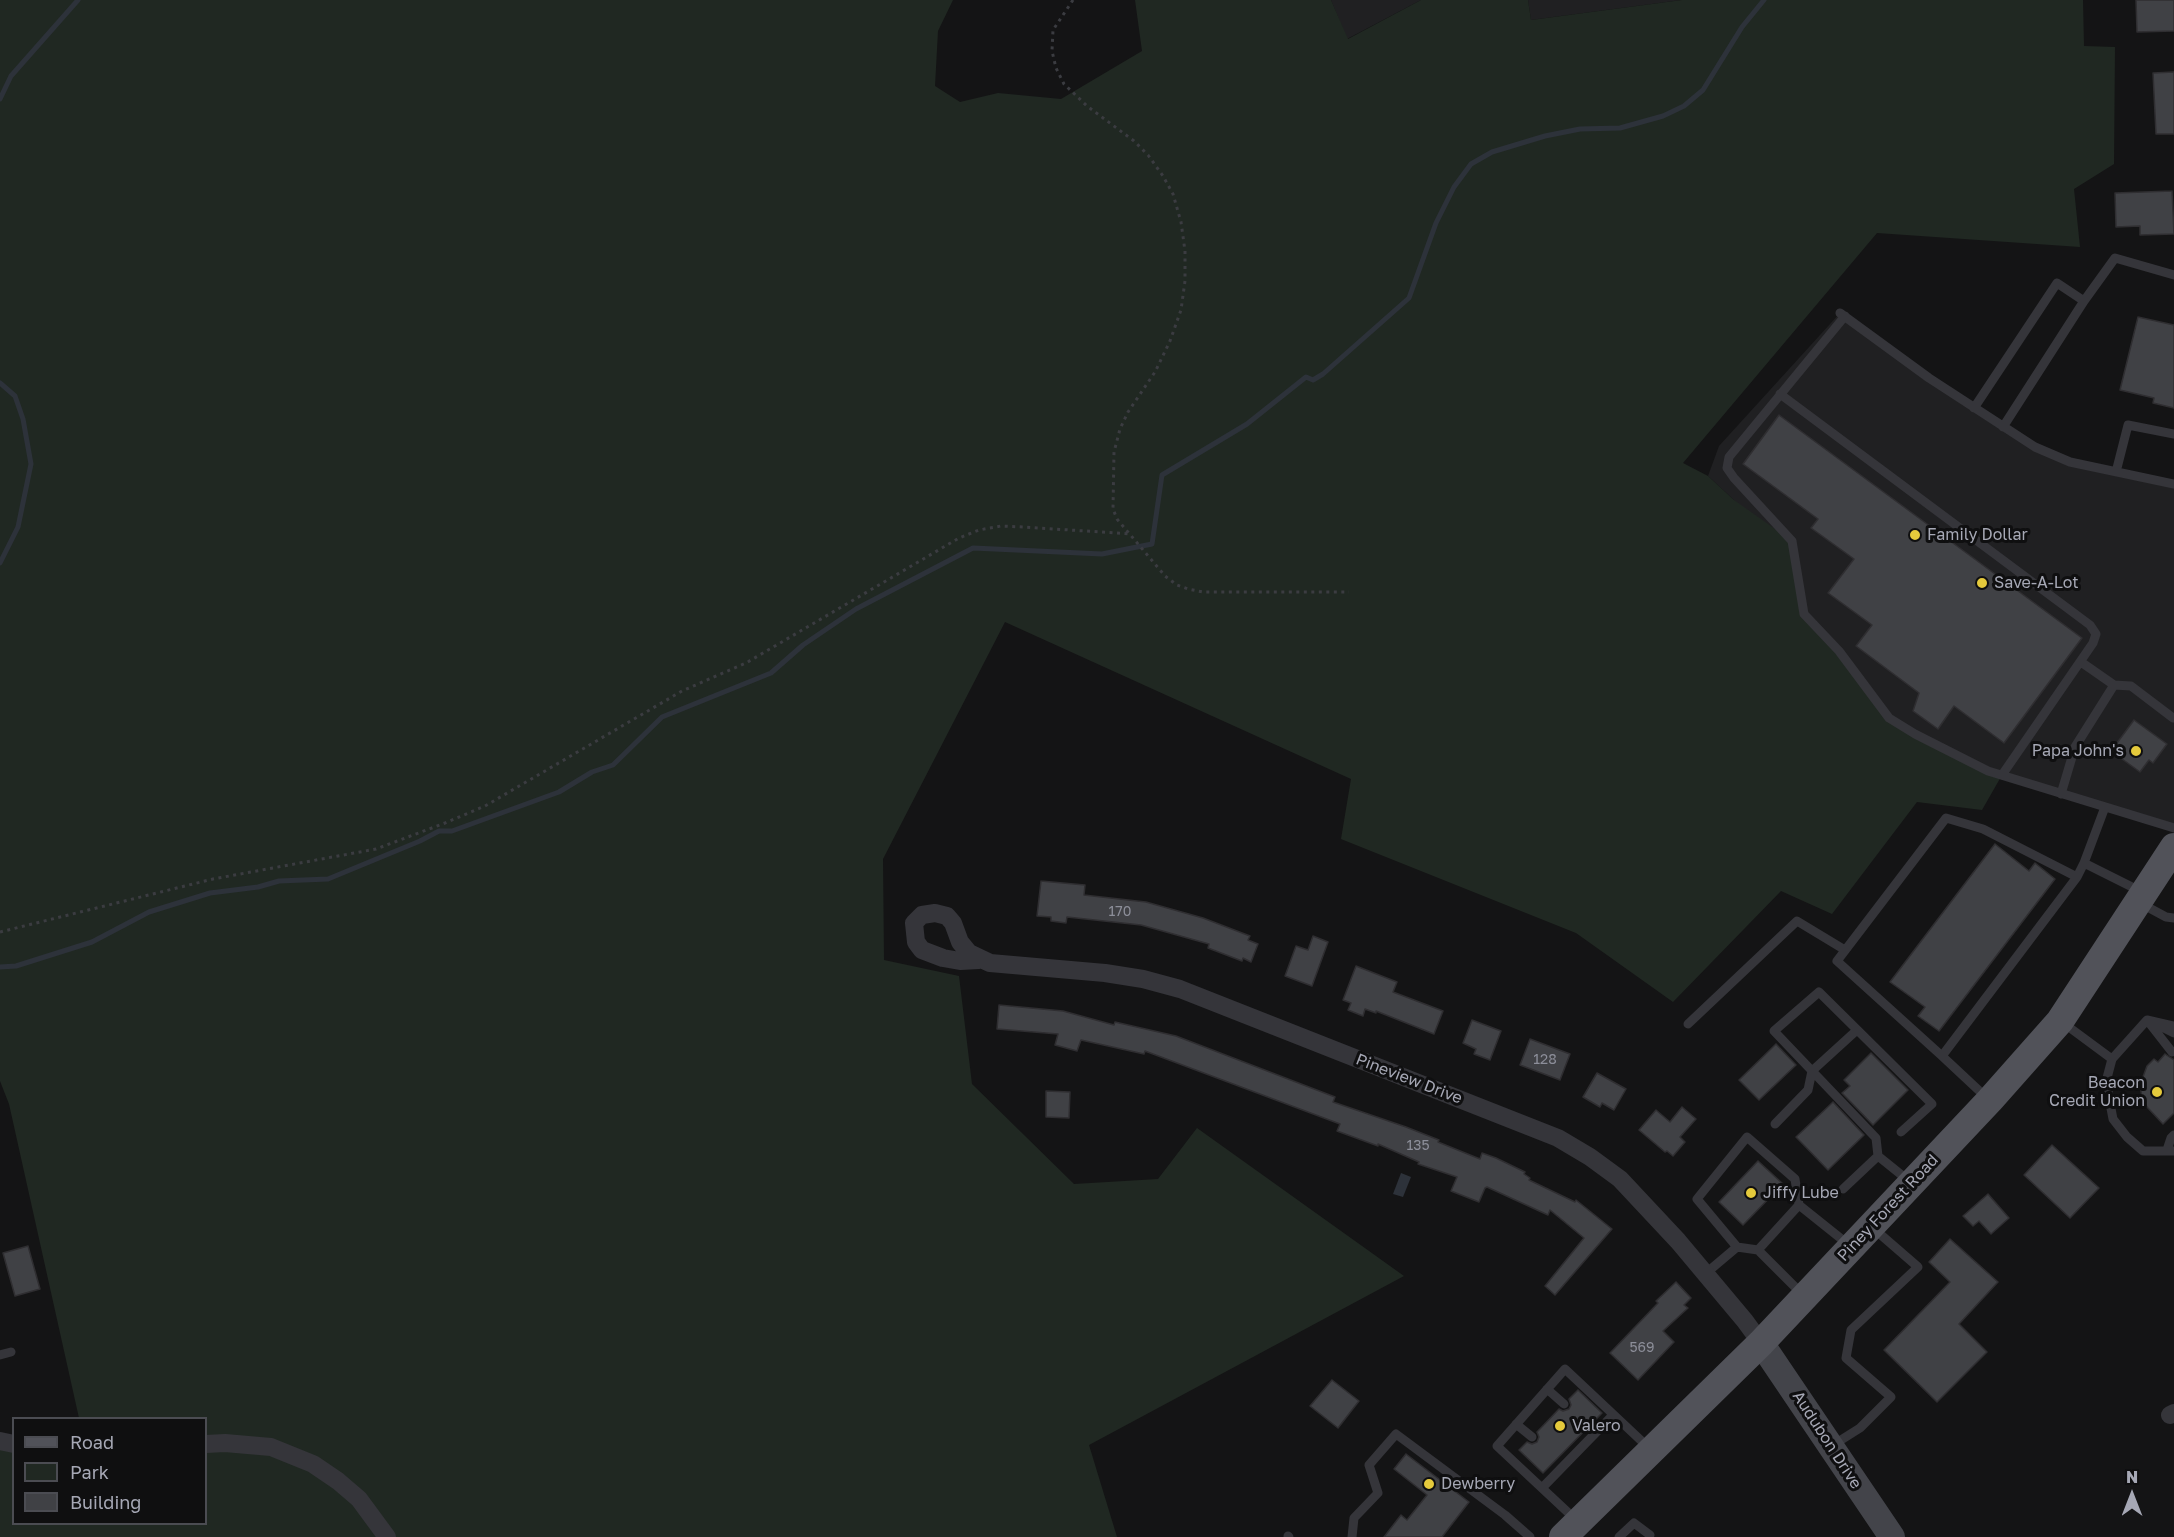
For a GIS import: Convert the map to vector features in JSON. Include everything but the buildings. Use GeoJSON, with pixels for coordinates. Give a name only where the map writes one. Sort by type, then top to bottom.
{"type":"FeatureCollection","features":[{"type":"Feature","properties":{"kind":"main road","name":"Piney Forest Road"},"geometry":{"type":"LineString","coordinates":[[1570,1529],[1761,1343],[1990,1100],[2060,1021],[2141,898],[2174,843]]}},
{"type":"Feature","properties":{"kind":"street","name":"Pineview Drive"},"geometry":{"type":"LineString","coordinates":[[979,960],[1143,979],[1180,989],[1558,1138],[1590,1157],[1620,1179],[1705,1274],[1761,1343]]}},
{"type":"Feature","properties":{"kind":"street","name":"Audubon Drive"},"geometry":{"type":"LineString","coordinates":[[1761,1343],[1892,1537]]}},
{"type":"Feature","properties":{"kind":"street"},"geometry":{"type":"LineString","coordinates":[[207,1444],[225,1443],[271,1447],[313,1464],[338,1481],[358,1499],[387,1537]]}},
{"type":"Feature","properties":{"kind":"lane"},"geometry":{"type":"LineString","coordinates":[[2002,427],[2084,301],[2115,258],[2174,275]]}},
{"type":"Feature","properties":{"kind":"lane"},"geometry":{"type":"LineString","coordinates":[[1974,408],[2057,283],[2084,301]]}},
{"type":"Feature","properties":{"kind":"lane"},"geometry":{"type":"LineString","coordinates":[[2174,484],[2070,462],[2035,447],[1974,408],[1842,314],[1729,457],[1727,468],[1792,541],[1804,614],[1839,651],[1889,718],[1915,734],[1988,771],[2105,807],[2174,843]]}},
{"type":"Feature","properties":{"kind":"lane"},"geometry":{"type":"LineString","coordinates":[[1780,394],[2090,625],[2096,634],[2081,662],[2002,775]]}},
{"type":"Feature","properties":{"kind":"lane"},"geometry":{"type":"LineString","coordinates":[[2116,472],[2128,425],[2174,434]]}},
{"type":"Feature","properties":{"kind":"lane"},"geometry":{"type":"LineString","coordinates":[[2081,662],[2114,685],[2131,687],[2173,718]]}},
{"type":"Feature","properties":{"kind":"lane"},"geometry":{"type":"LineString","coordinates":[[2061,794],[2075,747],[2114,685]]}},
{"type":"Feature","properties":{"kind":"lane"},"geometry":{"type":"LineString","coordinates":[[1942,1056],[2077,877],[2105,807]]}},
{"type":"Feature","properties":{"kind":"lane"},"geometry":{"type":"LineString","coordinates":[[1990,1100],[1837,961],[1946,818],[1983,829],[2077,877]]}},
{"type":"Feature","properties":{"kind":"lane"},"geometry":{"type":"LineString","coordinates":[[2084,863],[2141,898],[2166,917],[2174,918]]}},
{"type":"Feature","properties":{"kind":"lane"},"geometry":{"type":"LineString","coordinates":[[1688,1024],[1797,921],[1845,950]]}},
{"type":"Feature","properties":{"kind":"lane"},"geometry":{"type":"LineString","coordinates":[[1901,1132],[1932,1104],[1819,993],[1774,1031],[1876,1138],[1878,1156],[1911,1182]]}},
{"type":"Feature","properties":{"kind":"lane"},"geometry":{"type":"LineString","coordinates":[[2147,1020],[2174,1026]]}},
{"type":"Feature","properties":{"kind":"lane"},"geometry":{"type":"LineString","coordinates":[[2147,1020],[2174,1033]]}},
{"type":"Feature","properties":{"kind":"lane"},"geometry":{"type":"LineString","coordinates":[[2147,1020],[2173,1047]]}},
{"type":"Feature","properties":{"kind":"lane"},"geometry":{"type":"LineString","coordinates":[[2147,1020],[2112,1059],[2107,1078],[2113,1119],[2127,1137],[2143,1151],[2172,1148],[2171,1138],[2174,1135]]}},
{"type":"Feature","properties":{"kind":"lane"},"geometry":{"type":"LineString","coordinates":[[2060,1021],[2112,1059]]}},
{"type":"Feature","properties":{"kind":"lane"},"geometry":{"type":"LineString","coordinates":[[1774,1124],[1808,1090],[1812,1071],[1857,1030]]}},
{"type":"Feature","properties":{"kind":"lane"},"geometry":{"type":"LineString","coordinates":[[1804,1297],[1758,1250],[1737,1247],[1697,1199],[1747,1137],[1795,1179],[1799,1205],[1851,1247]]}},
{"type":"Feature","properties":{"kind":"lane"},"geometry":{"type":"LineString","coordinates":[[1843,1189],[1878,1156]]}},
{"type":"Feature","properties":{"kind":"lane"},"geometry":{"type":"LineString","coordinates":[[1758,1250],[1799,1205]]}},
{"type":"Feature","properties":{"kind":"lane"},"geometry":{"type":"LineString","coordinates":[[1831,1446],[1860,1428],[1891,1397],[1846,1358],[1851,1330],[1918,1268],[1870,1226]]}},
{"type":"Feature","properties":{"kind":"lane"},"geometry":{"type":"LineString","coordinates":[[1705,1274],[1737,1247]]}},
{"type":"Feature","properties":{"kind":"lane"},"geometry":{"type":"LineString","coordinates":[[0,1355],[11,1352]]}},
{"type":"Feature","properties":{"kind":"lane"},"geometry":{"type":"LineString","coordinates":[[1570,1529],[1542,1488],[1497,1446],[1565,1369],[1651,1450]]}},
{"type":"Feature","properties":{"kind":"lane"},"geometry":{"type":"LineString","coordinates":[[1547,1389],[1564,1404]]}},
{"type":"Feature","properties":{"kind":"lane"},"geometry":{"type":"LineString","coordinates":[[1542,1488],[1561,1462],[1593,1429],[1613,1414]]}},
{"type":"Feature","properties":{"kind":"lane"},"geometry":{"type":"LineString","coordinates":[[1516,1424],[1532,1437]]}},
{"type":"Feature","properties":{"kind":"lane"},"geometry":{"type":"LineString","coordinates":[[1352,1537],[1354,1518],[1378,1493],[1369,1465],[1396,1434],[1505,1515],[1530,1537]]}},
{"type":"Feature","properties":{"kind":"lane"},"geometry":{"type":"LineString","coordinates":[[1619,1537],[1634,1523],[1650,1535]]}},
{"type":"Feature","properties":{"kind":"path"},"geometry":{"type":"LineString","coordinates":[[1073,0],[1053,30],[1052,51],[1056,68],[1064,84],[1087,106],[1134,141],[1148,155],[1163,176],[1173,194],[1181,222],[1185,251],[1185,281],[1181,310],[1170,341],[1155,372],[1128,412],[1120,429],[1114,452],[1113,509],[1117,519],[1132,534],[1165,576],[1177,585],[1188,589],[1349,592]]}},
{"type":"Feature","properties":{"kind":"path"},"geometry":{"type":"LineString","coordinates":[[0,932],[213,879],[376,849],[445,823],[485,806],[682,691],[746,663],[959,538],[979,530],[1001,526],[1132,534]]}},
{"type":"Feature","properties":{"kind":"shaded area"},"geometry":{"type":"Polygon","coordinates":[[[1331,0],[1421,0],[1347,39],[1331,0]]]}},
{"type":"Feature","properties":{"kind":"shaded area"},"geometry":{"type":"Polygon","coordinates":[[[1528,0],[1682,0],[1531,20],[1528,0]]]}},
{"type":"Feature","properties":{"kind":"shaded area"},"geometry":{"type":"Polygon","coordinates":[[[1840,313],[2019,437],[2070,462],[2174,484],[2174,828],[1988,771],[1889,718],[1804,614],[1734,500],[1708,476],[1719,446],[1840,313]]]}},
{"type":"Feature","properties":{"kind":"shaded area"},"geometry":{"type":"Polygon","coordinates":[[[1401,1173],[1411,1177],[1403,1197],[1393,1194],[1401,1173]]]}},
{"type":"Feature","properties":{"kind":"green space"},"geometry":{"type":"Polygon","coordinates":[[[0,0],[953,0],[938,31],[935,86],[960,102],[998,93],[1061,99],[1142,51],[1135,0],[1331,0],[1348,39],[1421,0],[1528,0],[1531,20],[1682,0],[2083,0],[2084,46],[2115,47],[2114,164],[2074,189],[2080,247],[1877,233],[1683,463],[1708,476],[1734,500],[1792,541],[1804,614],[1889,718],[2002,775],[1982,810],[1917,802],[1832,914],[1781,891],[1673,1002],[1576,933],[1341,839],[1351,779],[1005,622],[883,859],[884,960],[959,976],[972,1084],[1074,1184],[1158,1179],[1197,1128],[1404,1276],[1089,1445],[1117,1537],[0,1537],[0,1450],[12,1448],[12,1525],[207,1525],[207,1417],[79,1417],[9,1104],[0,1081],[0,0]]]}},
{"type":"Feature","properties":{"kind":"waterway"},"geometry":{"type":"LineString","coordinates":[[0,99],[11,76],[78,0]]}},
{"type":"Feature","properties":{"kind":"waterway"},"geometry":{"type":"LineString","coordinates":[[0,967],[16,966],[92,942],[149,912],[210,893],[258,887],[279,881],[328,879],[439,831],[452,831],[559,792],[592,772],[613,765],[662,717],[771,673],[803,645],[856,609],[973,548],[1102,554],[1152,544],[1162,475],[1247,424],[1306,377],[1313,380],[1323,374],[1409,298],[1436,223],[1454,187],[1471,164],[1492,152],[1545,136],[1580,129],[1620,128],[1663,116],[1684,106],[1703,90],[1742,27],[1764,0]]}},
{"type":"Feature","properties":{"kind":"waterway"},"geometry":{"type":"LineString","coordinates":[[0,383],[15,396],[23,419],[31,464],[18,527],[0,563]]}},
{"type":"Feature","properties":{"kind":"place","name":"Family Dollar"},"geometry":{"type":"Point","coordinates":[1915,535]}},
{"type":"Feature","properties":{"kind":"place","name":"Save-A-Lot"},"geometry":{"type":"Point","coordinates":[1982,583]}},
{"type":"Feature","properties":{"kind":"place","name":"Papa John's"},"geometry":{"type":"Point","coordinates":[2136,751]}},
{"type":"Feature","properties":{"kind":"place","name":"Beacon Credit Union"},"geometry":{"type":"Point","coordinates":[2157,1092]}},
{"type":"Feature","properties":{"kind":"place","name":"Jiffy Lube"},"geometry":{"type":"Point","coordinates":[1751,1193]}},
{"type":"Feature","properties":{"kind":"place","name":"Valero"},"geometry":{"type":"Point","coordinates":[1560,1426]}},
{"type":"Feature","properties":{"kind":"place","name":"Dewberry"},"geometry":{"type":"Point","coordinates":[1429,1484]}}]}
